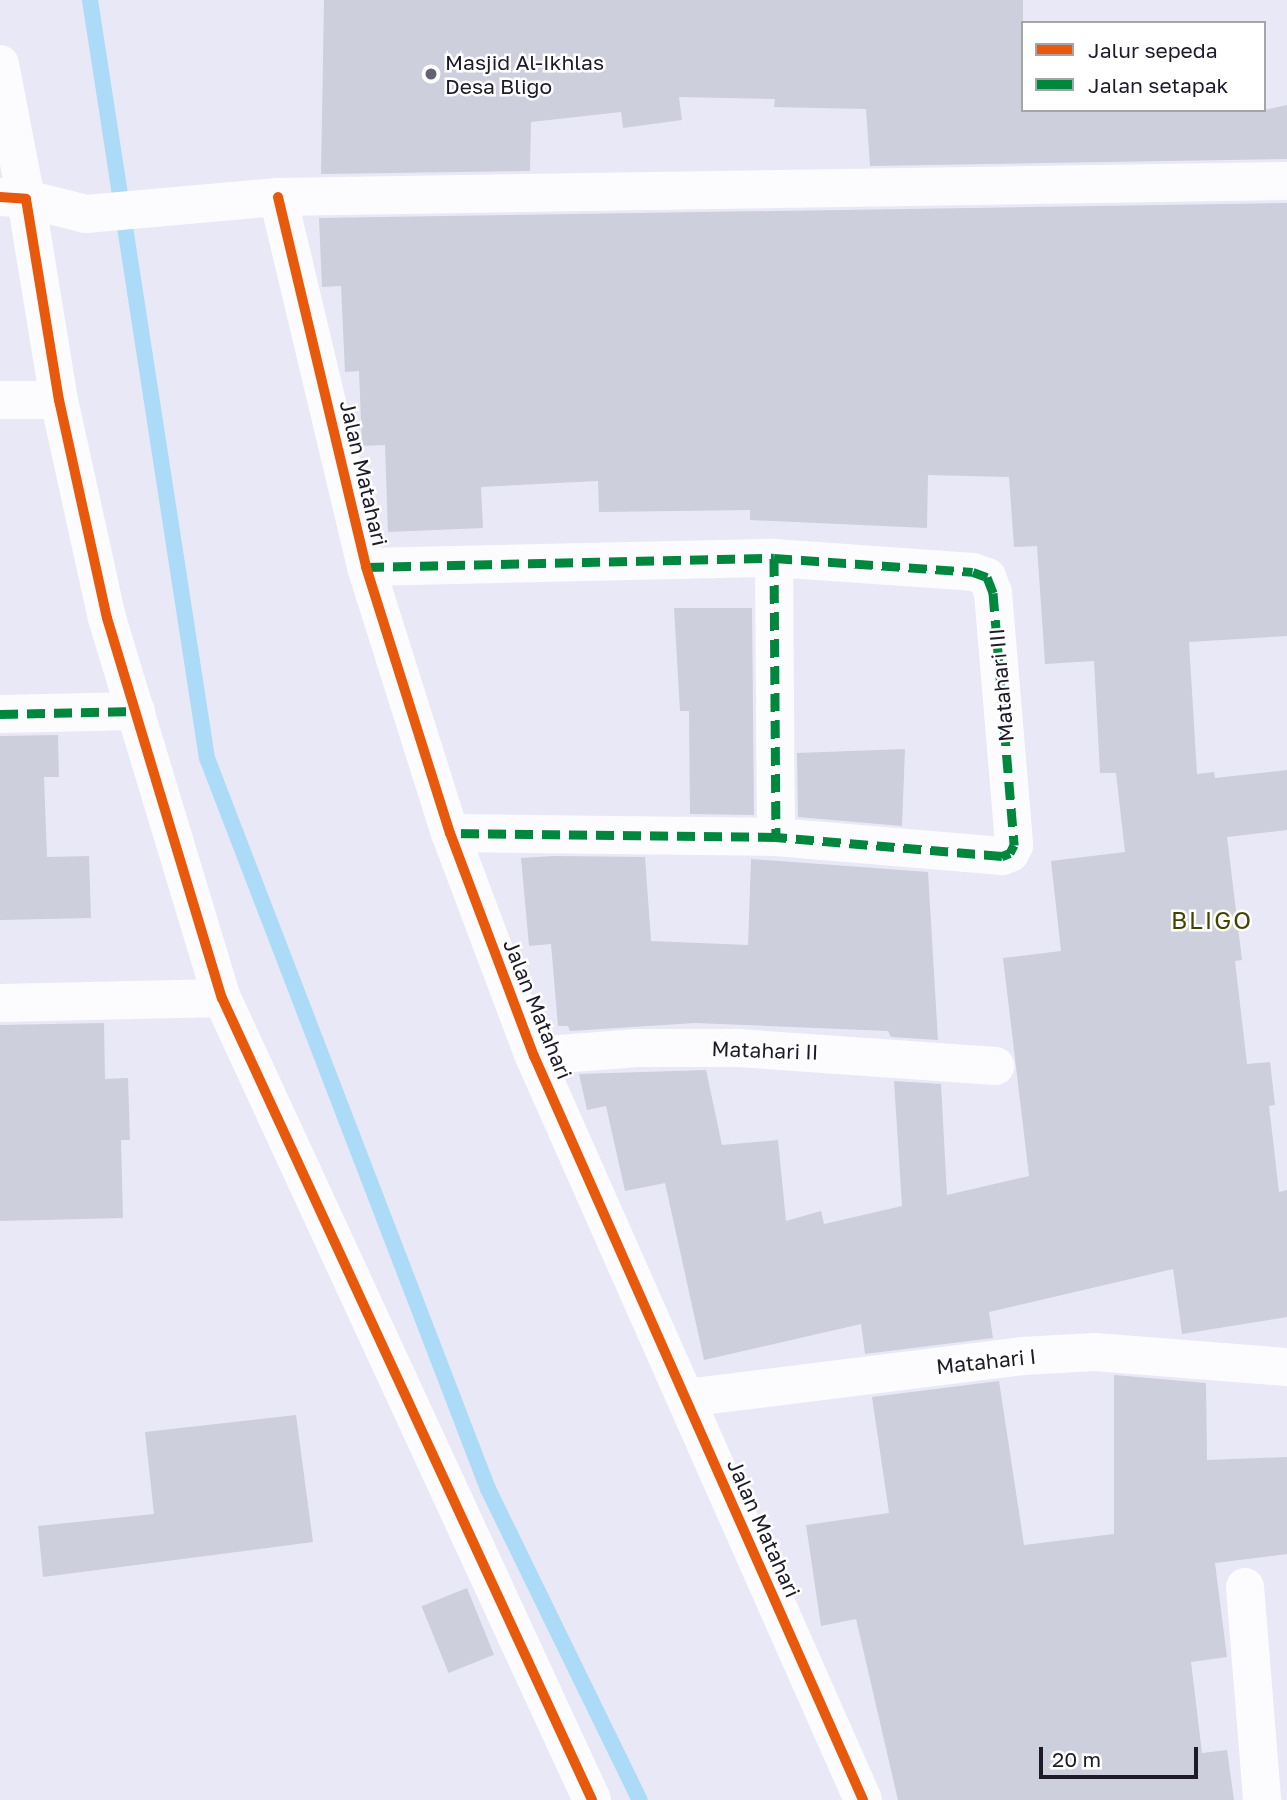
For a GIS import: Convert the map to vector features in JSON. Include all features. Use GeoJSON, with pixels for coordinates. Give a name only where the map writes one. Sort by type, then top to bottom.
{"type":"FeatureCollection","features":[{"type":"Feature","properties":{"kind":"street"},"geometry":{"type":"LineString","coordinates":[[0,64],[13,198],[107,618],[222,998],[592,1800]]}},
{"type":"Feature","properties":{"kind":"street"},"geometry":{"type":"LineString","coordinates":[[13,198],[86,214],[278,197],[1287,181]]}},
{"type":"Feature","properties":{"kind":"street","name":"Jalan Matahari"},"geometry":{"type":"LineString","coordinates":[[278,197],[366,567],[405,702],[450,833],[534,1056],[863,1800]]}},
{"type":"Feature","properties":{"kind":"street"},"geometry":{"type":"LineString","coordinates":[[0,400],[59,400]]}},
{"type":"Feature","properties":{"kind":"street"},"geometry":{"type":"LineString","coordinates":[[774,558],[776,836]]}},
{"type":"Feature","properties":{"kind":"street","name":"Matahari III"},"geometry":{"type":"LineString","coordinates":[[366,567],[774,558],[987,577],[993,593],[1014,845],[1002,856],[776,836],[450,833]]}},
{"type":"Feature","properties":{"kind":"street"},"geometry":{"type":"LineString","coordinates":[[0,714],[136,711]]}},
{"type":"Feature","properties":{"kind":"street"},"geometry":{"type":"LineString","coordinates":[[0,1003],[222,998]]}},
{"type":"Feature","properties":{"kind":"street","name":"Matahari II"},"geometry":{"type":"LineString","coordinates":[[534,1056],[638,1048],[738,1048],[995,1066]]}},
{"type":"Feature","properties":{"kind":"street","name":"Matahari I"},"geometry":{"type":"LineString","coordinates":[[686,1398],[1046,1354],[1095,1352],[1287,1367]]}},
{"type":"Feature","properties":{"kind":"street"},"geometry":{"type":"LineString","coordinates":[[1245,1587],[1262,1800]]}},
{"type":"Feature","properties":{"kind":"building"},"geometry":{"type":"Polygon","coordinates":[[[324,0],[1023,0],[1021,112],[1266,112],[1266,110],[1287,105],[1287,159],[870,166],[866,109],[774,107],[775,99],[679,97],[682,120],[623,128],[621,112],[531,122],[530,171],[321,174],[324,0]]]}},
{"type":"Feature","properties":{"kind":"building"},"geometry":{"type":"Polygon","coordinates":[[[1287,203],[1287,636],[1189,642],[1197,774],[1214,772],[1215,778],[1287,770],[1287,830],[1227,837],[1242,960],[1235,961],[1247,1064],[1270,1062],[1275,1105],[1269,1106],[1279,1192],[1287,1190],[1287,1317],[1182,1334],[1173,1269],[989,1312],[993,1338],[865,1354],[861,1324],[704,1360],[665,1183],[625,1191],[606,1106],[587,1110],[579,1074],[706,1070],[722,1145],[778,1140],[786,1221],[821,1211],[824,1224],[902,1206],[894,1081],[941,1084],[947,1195],[1029,1176],[1003,958],[1061,951],[1051,861],[1125,852],[1116,773],[1100,773],[1094,661],[1045,664],[1037,546],[1014,547],[1009,477],[928,475],[927,528],[750,520],[750,510],[599,512],[598,481],[481,487],[483,528],[388,532],[385,445],[362,446],[359,371],[345,372],[341,286],[322,287],[319,218],[1287,203]]]}},
{"type":"Feature","properties":{"kind":"building"},"geometry":{"type":"Polygon","coordinates":[[[674,608],[752,608],[754,815],[690,814],[689,711],[680,711],[674,608]]]}},
{"type":"Feature","properties":{"kind":"building"},"geometry":{"type":"Polygon","coordinates":[[[58,735],[59,777],[44,777],[47,857],[89,856],[91,918],[0,920],[0,736],[58,735]]]}},
{"type":"Feature","properties":{"kind":"building"},"geometry":{"type":"Polygon","coordinates":[[[905,749],[902,826],[798,817],[797,753],[905,749]]]}},
{"type":"Feature","properties":{"kind":"building"},"geometry":{"type":"Polygon","coordinates":[[[645,857],[651,941],[748,945],[751,859],[928,872],[938,1040],[891,1037],[888,1031],[695,1023],[570,1031],[568,1026],[558,1026],[551,944],[529,946],[521,858],[645,857]]]}},
{"type":"Feature","properties":{"kind":"building"},"geometry":{"type":"Polygon","coordinates":[[[104,1023],[105,1079],[128,1078],[130,1140],[121,1140],[123,1218],[0,1221],[0,1025],[104,1023]]]}},
{"type":"Feature","properties":{"kind":"building"},"geometry":{"type":"Polygon","coordinates":[[[1114,1375],[1206,1383],[1207,1460],[1287,1457],[1287,1554],[1215,1563],[1227,1657],[1191,1662],[1202,1753],[1227,1750],[1234,1800],[898,1800],[856,1619],[821,1626],[806,1525],[889,1513],[872,1397],[999,1381],[1024,1545],[1114,1534],[1114,1375]]]}},
{"type":"Feature","properties":{"kind":"building"},"geometry":{"type":"Polygon","coordinates":[[[296,1415],[313,1542],[43,1577],[38,1526],[154,1514],[145,1432],[296,1415]]]}},
{"type":"Feature","properties":{"kind":"building"},"geometry":{"type":"Polygon","coordinates":[[[467,1588],[494,1655],[449,1673],[422,1606],[467,1588]]]}},
{"type":"Feature","properties":{"kind":"waterway"},"geometry":{"type":"LineString","coordinates":[[90,0],[207,758],[488,1489],[640,1800]]}},
{"type":"Feature","properties":{"kind":"marked path"},"geometry":{"type":"LineString","coordinates":[[774,558],[776,837]]}},
{"type":"Feature","properties":{"kind":"marked path"},"geometry":{"type":"LineString","coordinates":[[366,567],[774,558],[973,572],[987,577],[993,593],[1014,845],[1010,853],[1002,856],[776,837],[450,833]]}},
{"type":"Feature","properties":{"kind":"marked path"},"geometry":{"type":"LineString","coordinates":[[0,714],[136,711]]}},
{"type":"Feature","properties":{"kind":"cycle path"},"geometry":{"type":"LineString","coordinates":[[0,197],[26,199],[59,400],[107,618],[222,998],[592,1800]]}},
{"type":"Feature","properties":{"kind":"cycle path"},"geometry":{"type":"LineString","coordinates":[[278,197],[366,567],[450,833],[534,1056],[863,1800]]}},
{"type":"Feature","properties":{"kind":"place","name":"Masjid Al-Ikhlas Desa Bligo"},"geometry":{"type":"Point","coordinates":[431,74]}},
{"type":"Feature","properties":{"kind":"district","name":"BLIGO"},"geometry":{"type":"Point","coordinates":[1212,920]}}]}
